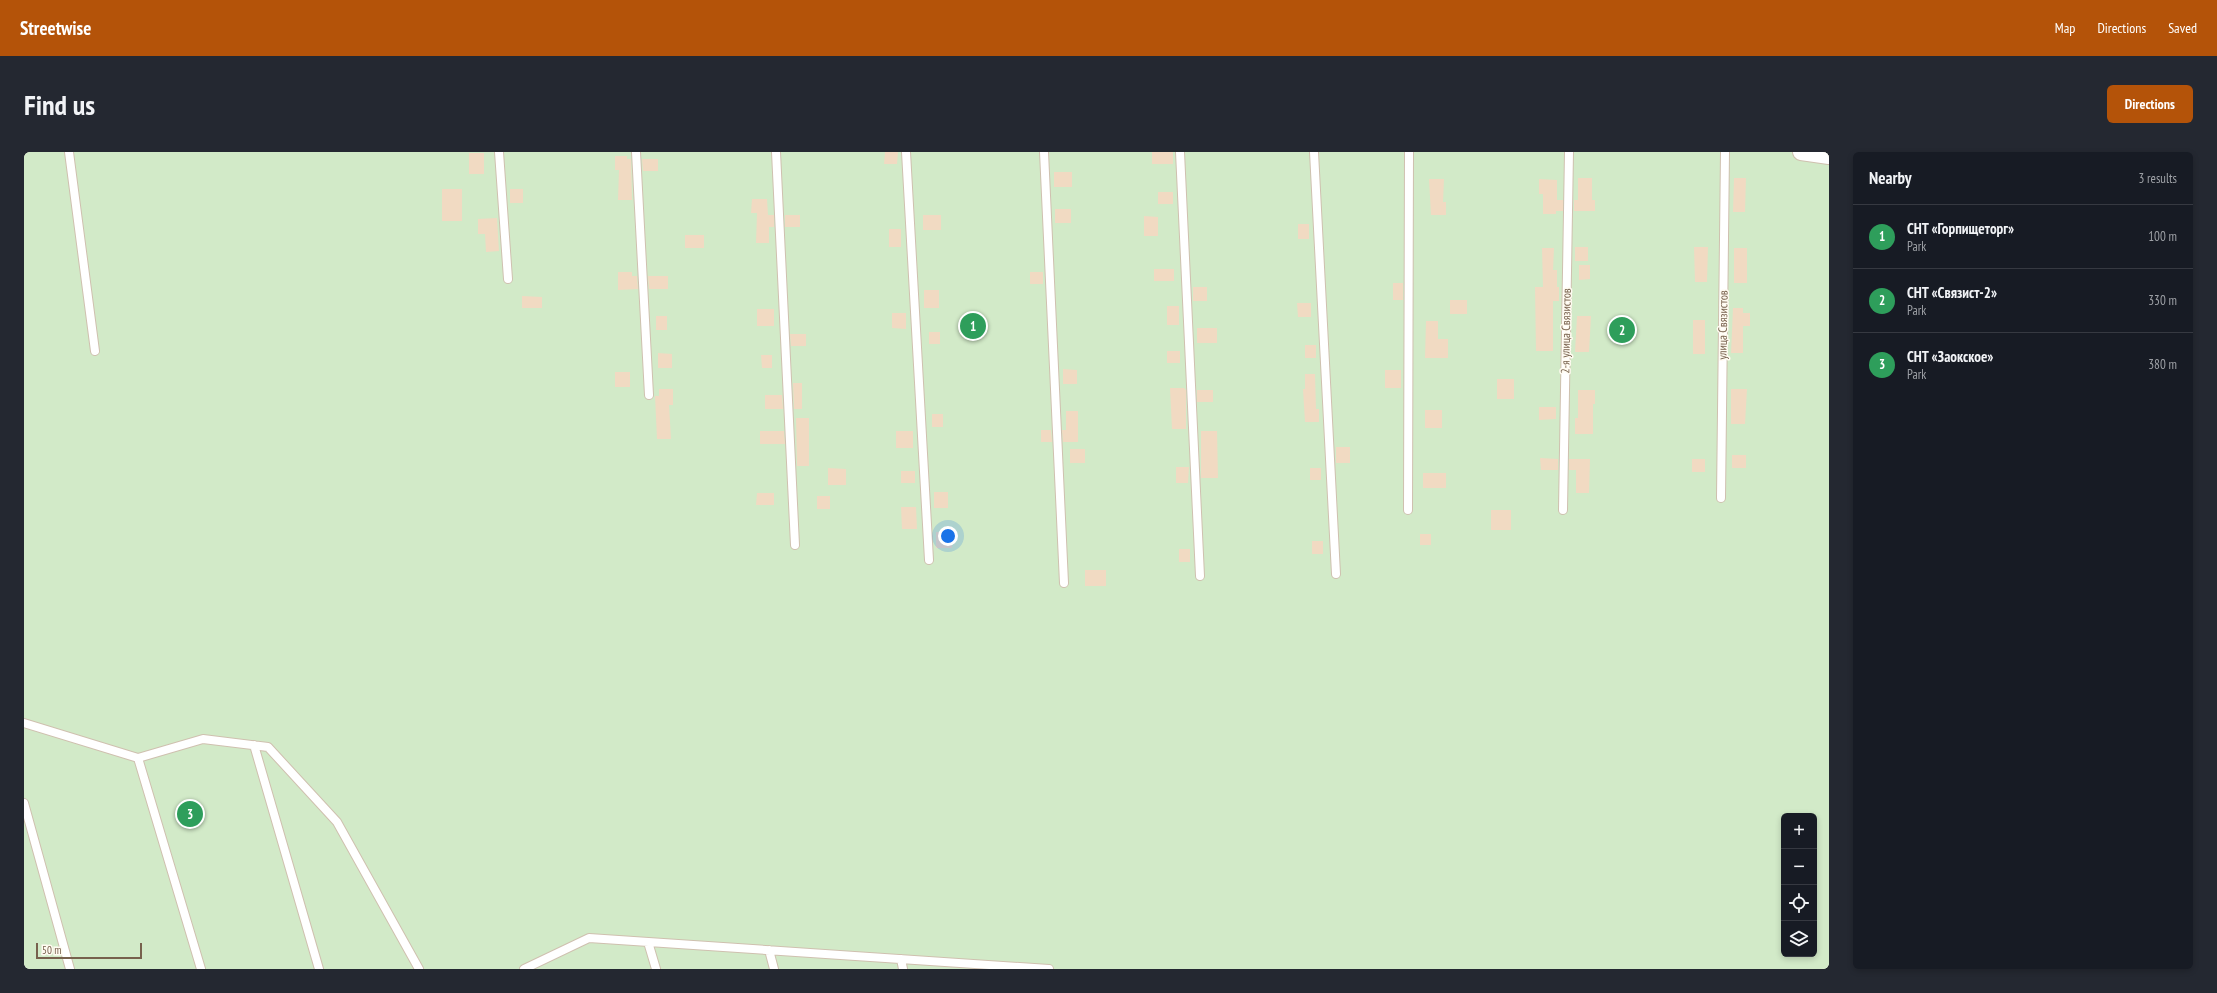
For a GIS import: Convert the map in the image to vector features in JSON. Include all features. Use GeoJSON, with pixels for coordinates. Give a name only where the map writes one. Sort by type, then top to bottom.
{"type":"FeatureCollection","features":[{"type":"Feature","properties":{"kind":"street"},"geometry":{"type":"LineString","coordinates":[[1801,152],[1825,154]]}},
{"type":"Feature","properties":{"kind":"lane"},"geometry":{"type":"LineString","coordinates":[[69,152],[95,351]]}},
{"type":"Feature","properties":{"kind":"lane"},"geometry":{"type":"LineString","coordinates":[[499,152],[508,279]]}},
{"type":"Feature","properties":{"kind":"lane"},"geometry":{"type":"LineString","coordinates":[[636,152],[648,396]]}},
{"type":"Feature","properties":{"kind":"lane"},"geometry":{"type":"LineString","coordinates":[[776,152],[795,545]]}},
{"type":"Feature","properties":{"kind":"lane"},"geometry":{"type":"LineString","coordinates":[[906,152],[929,560]]}},
{"type":"Feature","properties":{"kind":"lane"},"geometry":{"type":"LineString","coordinates":[[1044,152],[1064,583]]}},
{"type":"Feature","properties":{"kind":"lane"},"geometry":{"type":"LineString","coordinates":[[1180,152],[1200,576]]}},
{"type":"Feature","properties":{"kind":"lane"},"geometry":{"type":"LineString","coordinates":[[1314,152],[1336,574]]}},
{"type":"Feature","properties":{"kind":"lane"},"geometry":{"type":"LineString","coordinates":[[1408,510],[1409,152]]}},
{"type":"Feature","properties":{"kind":"lane","name":"2-я улица Связистов"},"geometry":{"type":"LineString","coordinates":[[1563,510],[1569,152]]}},
{"type":"Feature","properties":{"kind":"lane","name":"улица Связистов"},"geometry":{"type":"LineString","coordinates":[[1721,498],[1725,152]]}},
{"type":"Feature","properties":{"kind":"lane"},"geometry":{"type":"LineString","coordinates":[[24,723],[138,758],[204,739],[268,747],[337,822],[419,969]]}},
{"type":"Feature","properties":{"kind":"lane"},"geometry":{"type":"LineString","coordinates":[[254,745],[319,969]]}},
{"type":"Feature","properties":{"kind":"lane"},"geometry":{"type":"LineString","coordinates":[[138,758],[201,969]]}},
{"type":"Feature","properties":{"kind":"lane"},"geometry":{"type":"LineString","coordinates":[[24,803],[70,969]]}},
{"type":"Feature","properties":{"kind":"lane"},"geometry":{"type":"LineString","coordinates":[[524,969],[589,938],[1049,969]]}},
{"type":"Feature","properties":{"kind":"lane"},"geometry":{"type":"LineString","coordinates":[[648,942],[656,969]]}},
{"type":"Feature","properties":{"kind":"lane"},"geometry":{"type":"LineString","coordinates":[[769,950],[774,969]]}},
{"type":"Feature","properties":{"kind":"lane"},"geometry":{"type":"LineString","coordinates":[[901,959],[903,969]]}},
{"type":"Feature","properties":{"kind":"lane"},"geometry":{"type":"LineString","coordinates":[[542,960],[545,969]]}},
{"type":"Feature","properties":{"kind":"green space"},"geometry":{"type":"Polygon","coordinates":[[[24,152],[1829,152],[1829,969],[24,969],[24,152]]]}},
{"type":"Feature","properties":{"kind":"building"},"geometry":{"type":"Polygon","coordinates":[[[885,152],[898,152],[897,164],[884,164],[885,152]]]}},
{"type":"Feature","properties":{"kind":"building"},"geometry":{"type":"Polygon","coordinates":[[[1152,152],[1173,152],[1173,164],[1152,164],[1152,152]]]}},
{"type":"Feature","properties":{"kind":"building"},"geometry":{"type":"Polygon","coordinates":[[[469,153],[484,153],[484,174],[469,174],[469,153]]]}},
{"type":"Feature","properties":{"kind":"building"},"geometry":{"type":"Polygon","coordinates":[[[615,156],[627,156],[627,159],[631,159],[632,200],[618,200],[619,170],[615,170],[615,156]]]}},
{"type":"Feature","properties":{"kind":"building"},"geometry":{"type":"Polygon","coordinates":[[[642,159],[658,159],[658,171],[643,171],[642,159]]]}},
{"type":"Feature","properties":{"kind":"building"},"geometry":{"type":"Polygon","coordinates":[[[1054,172],[1072,172],[1072,187],[1054,187],[1054,172]]]}},
{"type":"Feature","properties":{"kind":"building"},"geometry":{"type":"Polygon","coordinates":[[[1578,178],[1592,178],[1592,200],[1595,200],[1595,211],[1574,211],[1574,200],[1578,200],[1578,178]]]}},
{"type":"Feature","properties":{"kind":"building"},"geometry":{"type":"Polygon","coordinates":[[[1734,178],[1746,178],[1745,212],[1733,212],[1734,178]]]}},
{"type":"Feature","properties":{"kind":"building"},"geometry":{"type":"Polygon","coordinates":[[[1429,179],[1444,179],[1443,202],[1446,202],[1446,215],[1431,215],[1429,179]]]}},
{"type":"Feature","properties":{"kind":"building"},"geometry":{"type":"Polygon","coordinates":[[[1539,179],[1557,180],[1557,200],[1563,200],[1563,211],[1556,211],[1556,214],[1543,214],[1543,194],[1539,194],[1539,179]]]}},
{"type":"Feature","properties":{"kind":"building"},"geometry":{"type":"Polygon","coordinates":[[[442,189],[462,189],[462,221],[442,221],[442,189]]]}},
{"type":"Feature","properties":{"kind":"building"},"geometry":{"type":"Polygon","coordinates":[[[510,189],[523,189],[523,203],[510,203],[510,189]]]}},
{"type":"Feature","properties":{"kind":"building"},"geometry":{"type":"Polygon","coordinates":[[[1158,192],[1173,192],[1173,204],[1158,204],[1158,192]]]}},
{"type":"Feature","properties":{"kind":"building"},"geometry":{"type":"Polygon","coordinates":[[[752,199],[767,199],[768,215],[774,215],[774,227],[769,227],[769,243],[756,243],[757,213],[751,213],[752,199]]]}},
{"type":"Feature","properties":{"kind":"building"},"geometry":{"type":"Polygon","coordinates":[[[1055,209],[1071,209],[1071,223],[1055,223],[1055,209]]]}},
{"type":"Feature","properties":{"kind":"building"},"geometry":{"type":"Polygon","coordinates":[[[785,215],[800,215],[800,227],[785,227],[785,215]]]}},
{"type":"Feature","properties":{"kind":"building"},"geometry":{"type":"Polygon","coordinates":[[[923,215],[941,215],[941,230],[923,230],[923,215]]]}},
{"type":"Feature","properties":{"kind":"building"},"geometry":{"type":"Polygon","coordinates":[[[1144,216],[1158,217],[1158,236],[1144,236],[1144,216]]]}},
{"type":"Feature","properties":{"kind":"building"},"geometry":{"type":"Polygon","coordinates":[[[497,218],[499,251],[486,252],[485,234],[478,234],[478,219],[497,218]]]}},
{"type":"Feature","properties":{"kind":"building"},"geometry":{"type":"Polygon","coordinates":[[[1298,224],[1309,224],[1309,239],[1298,239],[1298,224]]]}},
{"type":"Feature","properties":{"kind":"building"},"geometry":{"type":"Polygon","coordinates":[[[889,229],[901,229],[901,247],[889,247],[889,229]]]}},
{"type":"Feature","properties":{"kind":"building"},"geometry":{"type":"Polygon","coordinates":[[[685,235],[704,235],[704,248],[685,248],[685,235]]]}},
{"type":"Feature","properties":{"kind":"building"},"geometry":{"type":"Polygon","coordinates":[[[1575,247],[1588,247],[1588,261],[1575,261],[1575,247]]]}},
{"type":"Feature","properties":{"kind":"building"},"geometry":{"type":"Polygon","coordinates":[[[1694,247],[1708,247],[1707,282],[1695,282],[1694,247]]]}},
{"type":"Feature","properties":{"kind":"building"},"geometry":{"type":"Polygon","coordinates":[[[1542,248],[1554,248],[1553,270],[1557,270],[1557,287],[1559,287],[1559,301],[1553,301],[1553,351],[1536,351],[1535,287],[1543,287],[1542,248]]]}},
{"type":"Feature","properties":{"kind":"building"},"geometry":{"type":"Polygon","coordinates":[[[1734,248],[1747,248],[1747,283],[1734,283],[1734,248]]]}},
{"type":"Feature","properties":{"kind":"building"},"geometry":{"type":"Polygon","coordinates":[[[1579,265],[1590,265],[1590,279],[1579,280],[1579,265]]]}},
{"type":"Feature","properties":{"kind":"building"},"geometry":{"type":"Polygon","coordinates":[[[1154,269],[1174,269],[1174,281],[1154,281],[1154,269]]]}},
{"type":"Feature","properties":{"kind":"building"},"geometry":{"type":"Polygon","coordinates":[[[618,272],[632,272],[632,276],[637,276],[638,289],[618,290],[618,272]]]}},
{"type":"Feature","properties":{"kind":"building"},"geometry":{"type":"Polygon","coordinates":[[[1030,272],[1043,272],[1043,284],[1030,284],[1030,272]]]}},
{"type":"Feature","properties":{"kind":"building"},"geometry":{"type":"Polygon","coordinates":[[[648,276],[668,276],[668,289],[649,289],[648,276]]]}},
{"type":"Feature","properties":{"kind":"building"},"geometry":{"type":"Polygon","coordinates":[[[1393,283],[1403,283],[1403,300],[1393,300],[1393,283]]]}},
{"type":"Feature","properties":{"kind":"building"},"geometry":{"type":"Polygon","coordinates":[[[1193,287],[1207,287],[1207,301],[1193,301],[1193,287]]]}},
{"type":"Feature","properties":{"kind":"building"},"geometry":{"type":"Polygon","coordinates":[[[924,290],[939,290],[939,308],[924,308],[924,290]]]}},
{"type":"Feature","properties":{"kind":"building"},"geometry":{"type":"Polygon","coordinates":[[[522,296],[542,297],[542,308],[522,308],[522,296]]]}},
{"type":"Feature","properties":{"kind":"building"},"geometry":{"type":"Polygon","coordinates":[[[1450,300],[1467,300],[1467,314],[1450,314],[1450,300]]]}},
{"type":"Feature","properties":{"kind":"building"},"geometry":{"type":"Polygon","coordinates":[[[1297,303],[1311,303],[1311,317],[1298,317],[1297,303]]]}},
{"type":"Feature","properties":{"kind":"building"},"geometry":{"type":"Polygon","coordinates":[[[1167,306],[1179,306],[1179,325],[1167,325],[1167,306]]]}},
{"type":"Feature","properties":{"kind":"building"},"geometry":{"type":"Polygon","coordinates":[[[1733,308],[1743,308],[1743,313],[1750,313],[1750,326],[1743,326],[1743,353],[1731,353],[1733,308]]]}},
{"type":"Feature","properties":{"kind":"building"},"geometry":{"type":"Polygon","coordinates":[[[757,309],[774,309],[774,326],[757,326],[757,309]]]}},
{"type":"Feature","properties":{"kind":"building"},"geometry":{"type":"Polygon","coordinates":[[[892,313],[906,313],[906,329],[892,328],[892,313]]]}},
{"type":"Feature","properties":{"kind":"building"},"geometry":{"type":"Polygon","coordinates":[[[656,316],[667,316],[667,330],[656,330],[656,316]]]}},
{"type":"Feature","properties":{"kind":"building"},"geometry":{"type":"Polygon","coordinates":[[[1577,316],[1591,316],[1589,352],[1575,352],[1577,316]]]}},
{"type":"Feature","properties":{"kind":"building"},"geometry":{"type":"Polygon","coordinates":[[[1693,320],[1705,320],[1705,354],[1693,354],[1693,320]]]}},
{"type":"Feature","properties":{"kind":"building"},"geometry":{"type":"Polygon","coordinates":[[[1426,321],[1438,321],[1438,339],[1448,339],[1448,358],[1425,358],[1426,321]]]}},
{"type":"Feature","properties":{"kind":"building"},"geometry":{"type":"Polygon","coordinates":[[[1197,328],[1217,328],[1217,343],[1197,343],[1197,328]]]}},
{"type":"Feature","properties":{"kind":"building"},"geometry":{"type":"Polygon","coordinates":[[[929,332],[940,332],[940,344],[929,344],[929,332]]]}},
{"type":"Feature","properties":{"kind":"building"},"geometry":{"type":"Polygon","coordinates":[[[790,334],[806,334],[806,346],[791,346],[790,334]]]}},
{"type":"Feature","properties":{"kind":"building"},"geometry":{"type":"Polygon","coordinates":[[[1305,345],[1316,345],[1316,358],[1305,358],[1305,345]]]}},
{"type":"Feature","properties":{"kind":"building"},"geometry":{"type":"Polygon","coordinates":[[[1167,351],[1180,351],[1180,363],[1167,363],[1167,351]]]}},
{"type":"Feature","properties":{"kind":"building"},"geometry":{"type":"Polygon","coordinates":[[[658,353],[672,354],[672,368],[658,368],[658,353]]]}},
{"type":"Feature","properties":{"kind":"building"},"geometry":{"type":"Polygon","coordinates":[[[761,355],[772,355],[772,368],[762,368],[761,355]]]}},
{"type":"Feature","properties":{"kind":"building"},"geometry":{"type":"Polygon","coordinates":[[[1063,369],[1077,370],[1077,384],[1063,384],[1063,369]]]}},
{"type":"Feature","properties":{"kind":"building"},"geometry":{"type":"Polygon","coordinates":[[[1385,370],[1401,370],[1401,388],[1385,388],[1385,370]]]}},
{"type":"Feature","properties":{"kind":"building"},"geometry":{"type":"Polygon","coordinates":[[[615,372],[630,372],[630,387],[615,387],[615,372]]]}},
{"type":"Feature","properties":{"kind":"building"},"geometry":{"type":"Polygon","coordinates":[[[1305,374],[1315,374],[1316,409],[1319,409],[1319,422],[1305,422],[1303,389],[1305,389],[1305,374]]]}},
{"type":"Feature","properties":{"kind":"building"},"geometry":{"type":"Polygon","coordinates":[[[1497,379],[1514,379],[1514,399],[1497,399],[1497,379]]]}},
{"type":"Feature","properties":{"kind":"building"},"geometry":{"type":"Polygon","coordinates":[[[793,383],[802,383],[802,409],[794,409],[793,383]]]}},
{"type":"Feature","properties":{"kind":"building"},"geometry":{"type":"Polygon","coordinates":[[[1170,388],[1184,388],[1186,390],[1186,429],[1172,429],[1170,388]]]}},
{"type":"Feature","properties":{"kind":"building"},"geometry":{"type":"Polygon","coordinates":[[[659,389],[673,389],[673,405],[669,405],[671,439],[657,439],[655,396],[659,396],[659,389]]]}},
{"type":"Feature","properties":{"kind":"building"},"geometry":{"type":"Polygon","coordinates":[[[1731,389],[1747,389],[1745,424],[1731,424],[1731,389]]]}},
{"type":"Feature","properties":{"kind":"building"},"geometry":{"type":"Polygon","coordinates":[[[1197,390],[1213,390],[1213,402],[1197,402],[1197,390]]]}},
{"type":"Feature","properties":{"kind":"building"},"geometry":{"type":"Polygon","coordinates":[[[1578,390],[1595,390],[1595,404],[1593,404],[1593,434],[1575,434],[1575,418],[1578,418],[1578,390]]]}},
{"type":"Feature","properties":{"kind":"building"},"geometry":{"type":"Polygon","coordinates":[[[765,395],[782,395],[783,409],[765,409],[765,395]]]}},
{"type":"Feature","properties":{"kind":"building"},"geometry":{"type":"Polygon","coordinates":[[[1539,407],[1556,407],[1556,419],[1539,420],[1539,407]]]}},
{"type":"Feature","properties":{"kind":"building"},"geometry":{"type":"Polygon","coordinates":[[[1425,410],[1442,410],[1442,428],[1425,428],[1425,410]]]}},
{"type":"Feature","properties":{"kind":"building"},"geometry":{"type":"Polygon","coordinates":[[[1066,411],[1078,411],[1078,442],[1063,442],[1062,430],[1066,430],[1066,411]]]}},
{"type":"Feature","properties":{"kind":"building"},"geometry":{"type":"Polygon","coordinates":[[[932,414],[943,414],[943,427],[932,427],[932,414]]]}},
{"type":"Feature","properties":{"kind":"building"},"geometry":{"type":"Polygon","coordinates":[[[796,418],[809,418],[809,466],[797,466],[796,418]]]}},
{"type":"Feature","properties":{"kind":"building"},"geometry":{"type":"Polygon","coordinates":[[[1041,430],[1051,430],[1052,442],[1041,442],[1041,430]]]}},
{"type":"Feature","properties":{"kind":"building"},"geometry":{"type":"Polygon","coordinates":[[[760,431],[784,431],[785,444],[760,444],[760,431]]]}},
{"type":"Feature","properties":{"kind":"building"},"geometry":{"type":"Polygon","coordinates":[[[896,431],[913,431],[913,448],[896,448],[896,431]]]}},
{"type":"Feature","properties":{"kind":"building"},"geometry":{"type":"Polygon","coordinates":[[[1201,431],[1217,431],[1218,478],[1201,478],[1201,431]]]}},
{"type":"Feature","properties":{"kind":"building"},"geometry":{"type":"Polygon","coordinates":[[[1336,447],[1350,447],[1350,463],[1336,463],[1336,447]]]}},
{"type":"Feature","properties":{"kind":"building"},"geometry":{"type":"Polygon","coordinates":[[[1070,449],[1085,449],[1085,463],[1070,463],[1070,449]]]}},
{"type":"Feature","properties":{"kind":"building"},"geometry":{"type":"Polygon","coordinates":[[[1732,455],[1746,455],[1746,468],[1732,468],[1732,455]]]}},
{"type":"Feature","properties":{"kind":"building"},"geometry":{"type":"Polygon","coordinates":[[[1540,458],[1558,459],[1558,470],[1541,470],[1540,458]]]}},
{"type":"Feature","properties":{"kind":"building"},"geometry":{"type":"Polygon","coordinates":[[[1569,459],[1590,459],[1589,493],[1576,493],[1576,470],[1569,470],[1569,459]]]}},
{"type":"Feature","properties":{"kind":"building"},"geometry":{"type":"Polygon","coordinates":[[[1692,459],[1705,459],[1705,472],[1692,472],[1692,459]]]}},
{"type":"Feature","properties":{"kind":"building"},"geometry":{"type":"Polygon","coordinates":[[[1176,467],[1189,467],[1188,483],[1176,483],[1176,467]]]}},
{"type":"Feature","properties":{"kind":"building"},"geometry":{"type":"Polygon","coordinates":[[[828,468],[846,469],[846,485],[828,485],[828,468]]]}},
{"type":"Feature","properties":{"kind":"building"},"geometry":{"type":"Polygon","coordinates":[[[1310,468],[1321,468],[1321,480],[1310,480],[1310,468]]]}},
{"type":"Feature","properties":{"kind":"building"},"geometry":{"type":"Polygon","coordinates":[[[901,471],[915,471],[915,483],[901,483],[901,471]]]}},
{"type":"Feature","properties":{"kind":"building"},"geometry":{"type":"Polygon","coordinates":[[[1423,473],[1446,473],[1446,488],[1423,488],[1423,473]]]}},
{"type":"Feature","properties":{"kind":"building"},"geometry":{"type":"Polygon","coordinates":[[[934,492],[948,492],[948,508],[934,508],[934,492]]]}},
{"type":"Feature","properties":{"kind":"building"},"geometry":{"type":"Polygon","coordinates":[[[757,493],[774,493],[774,505],[756,505],[757,493]]]}},
{"type":"Feature","properties":{"kind":"building"},"geometry":{"type":"Polygon","coordinates":[[[817,496],[830,496],[830,509],[817,509],[817,496]]]}},
{"type":"Feature","properties":{"kind":"building"},"geometry":{"type":"Polygon","coordinates":[[[901,507],[916,507],[917,529],[902,529],[901,507]]]}},
{"type":"Feature","properties":{"kind":"building"},"geometry":{"type":"Polygon","coordinates":[[[1491,510],[1511,510],[1511,530],[1491,530],[1491,510]]]}},
{"type":"Feature","properties":{"kind":"building"},"geometry":{"type":"Polygon","coordinates":[[[936,532],[952,532],[952,548],[936,548],[936,532]]]}},
{"type":"Feature","properties":{"kind":"building"},"geometry":{"type":"Polygon","coordinates":[[[1420,534],[1431,534],[1431,545],[1420,545],[1420,534]]]}},
{"type":"Feature","properties":{"kind":"building"},"geometry":{"type":"Polygon","coordinates":[[[1312,541],[1323,541],[1323,554],[1312,554],[1312,541]]]}},
{"type":"Feature","properties":{"kind":"building"},"geometry":{"type":"Polygon","coordinates":[[[1179,549],[1190,549],[1190,562],[1179,562],[1179,549]]]}},
{"type":"Feature","properties":{"kind":"building"},"geometry":{"type":"Polygon","coordinates":[[[1085,570],[1106,570],[1106,586],[1085,586],[1085,570]]]}},
{"type":"Feature","properties":{"kind":"place","name":"СНТ «Горпищеторг»"},"geometry":{"type":"Point","coordinates":[973,326]}},
{"type":"Feature","properties":{"kind":"place","name":"СНТ «Связист-2»"},"geometry":{"type":"Point","coordinates":[1622,330]}},
{"type":"Feature","properties":{"kind":"place","name":"СНТ «Заокское»"},"geometry":{"type":"Point","coordinates":[190,814]}}]}
